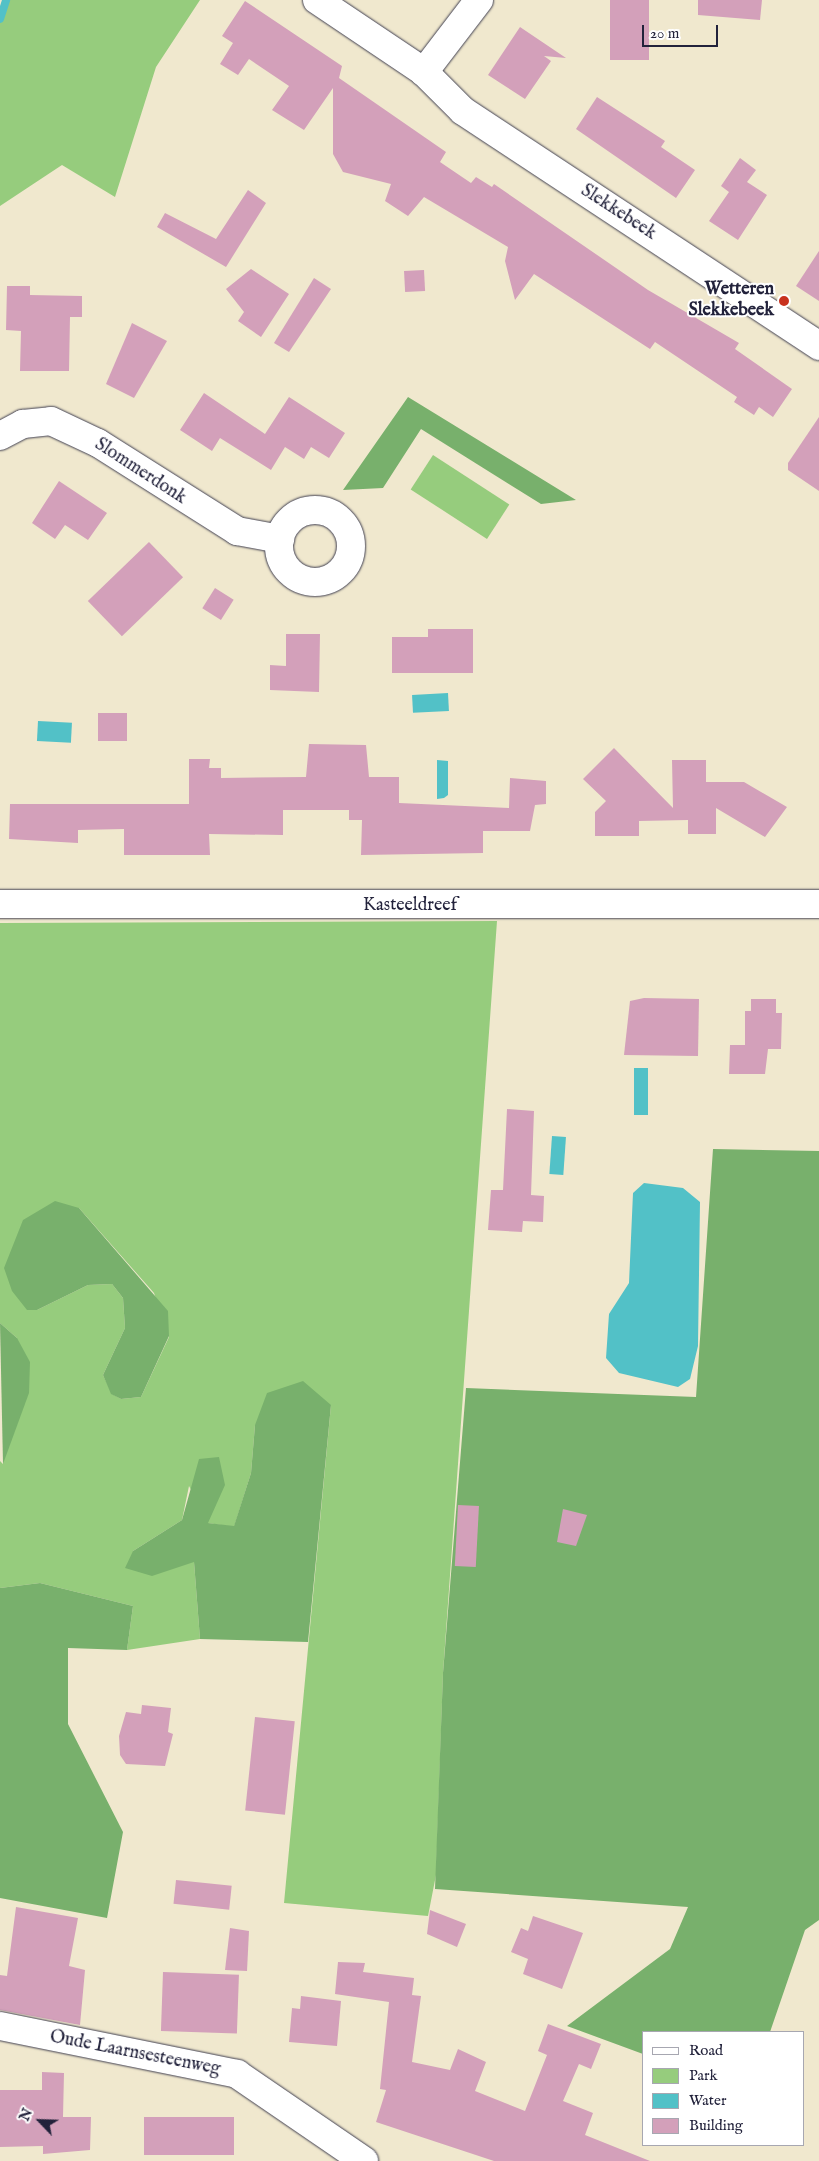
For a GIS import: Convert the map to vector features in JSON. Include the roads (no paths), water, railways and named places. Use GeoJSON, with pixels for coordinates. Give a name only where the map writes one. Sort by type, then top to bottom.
{"type":"FeatureCollection","features":[{"type":"Feature","properties":{"kind":"street","name":"Slekkebeek"},"geometry":{"type":"LineString","coordinates":[[317,0],[424,72],[463,111],[819,346]]}},
{"type":"Feature","properties":{"kind":"street"},"geometry":{"type":"LineString","coordinates":[[424,72],[479,0]]}},
{"type":"Feature","properties":{"kind":"street","name":"Slommerdonk"},"geometry":{"type":"LineString","coordinates":[[0,436],[23,424],[51,422],[98,443],[237,531],[280,539]]}},
{"type":"Feature","properties":{"kind":"street","name":"Kasteeldreef"},"geometry":{"type":"LineString","coordinates":[[0,904],[819,904]]}},
{"type":"Feature","properties":{"kind":"street","name":"Oude Laarnsesteenweg"},"geometry":{"type":"LineString","coordinates":[[0,2026],[237,2074],[364,2161]]}},
{"type":"Feature","properties":{"kind":"water"},"geometry":{"type":"Polygon","coordinates":[[[448,693],[449,711],[413,713],[412,695],[448,693]]]}},
{"type":"Feature","properties":{"kind":"water"},"geometry":{"type":"Polygon","coordinates":[[[38,721],[72,723],[71,743],[37,741],[38,721]]]}},
{"type":"Feature","properties":{"kind":"water"},"geometry":{"type":"Polygon","coordinates":[[[437,760],[448,761],[448,795],[437,799],[437,760]]]}},
{"type":"Feature","properties":{"kind":"water"},"geometry":{"type":"Polygon","coordinates":[[[634,1068],[648,1068],[648,1115],[634,1115],[634,1068]]]}},
{"type":"Feature","properties":{"kind":"water"},"geometry":{"type":"Polygon","coordinates":[[[552,1136],[566,1137],[563,1175],[549,1174],[552,1136]]]}},
{"type":"Feature","properties":{"kind":"water"},"geometry":{"type":"Polygon","coordinates":[[[644,1183],[683,1188],[700,1202],[698,1346],[690,1379],[678,1387],[619,1373],[606,1358],[609,1314],[629,1283],[633,1193],[644,1183]]]}},
{"type":"Feature","properties":{"kind":"waterway"},"geometry":{"type":"LineString","coordinates":[[0,19],[6,0]]}},
{"type":"Feature","properties":{"kind":"place","name":"Wetteren Slekkebeek"},"geometry":{"type":"Point","coordinates":[784,301]}}]}
